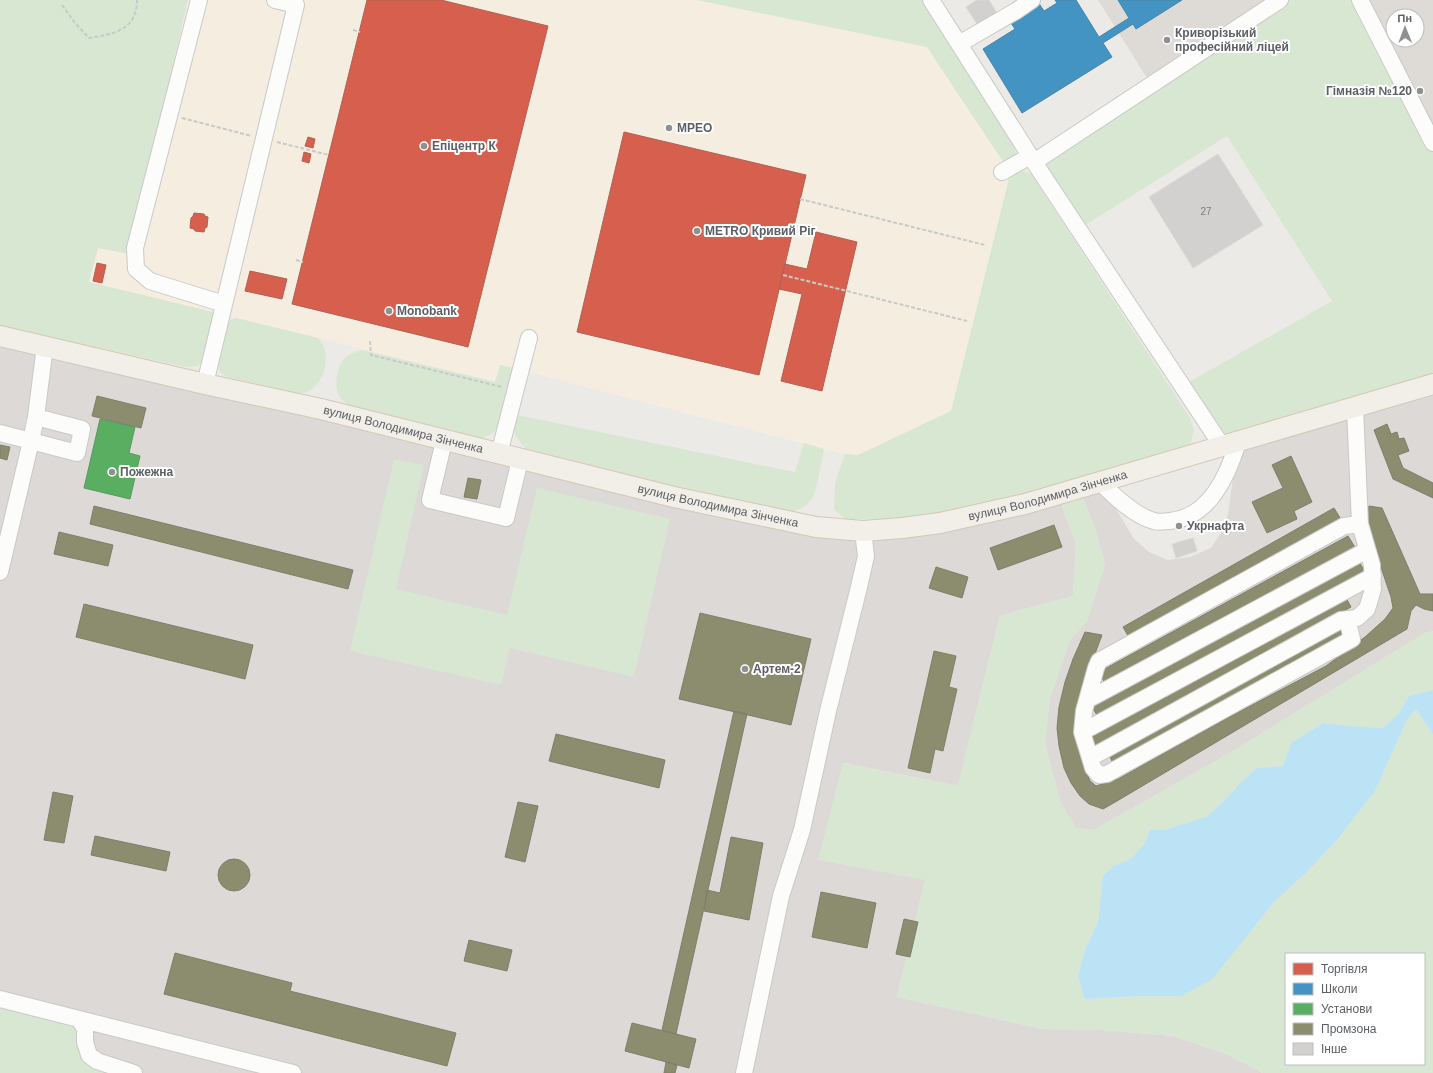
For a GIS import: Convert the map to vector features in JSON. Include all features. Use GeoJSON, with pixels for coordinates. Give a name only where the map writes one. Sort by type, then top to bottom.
{"type":"FeatureCollection","features":[{"type":"Feature","properties":{"kind":"main road","name":"вулиця Володимира Зінченка"},"geometry":{"type":"LineString","coordinates":[[0,336],[321,410],[674,497],[816,527],[863,531],[940,523],[1026,504],[1433,384]]}},
{"type":"Feature","properties":{"kind":"street"},"geometry":{"type":"LineString","coordinates":[[199,0],[135,248],[136,269],[150,281],[224,304]]}},
{"type":"Feature","properties":{"kind":"street"},"geometry":{"type":"LineString","coordinates":[[205,384],[296,5],[275,0]]}},
{"type":"Feature","properties":{"kind":"street"},"geometry":{"type":"LineString","coordinates":[[931,0],[1032,159],[1230,444],[1232,465],[1224,480],[1211,498],[1196,511],[1177,520],[1155,522],[1129,508],[1100,482]]}},
{"type":"Feature","properties":{"kind":"street"},"geometry":{"type":"LineString","coordinates":[[959,44],[1032,0]]}},
{"type":"Feature","properties":{"kind":"street"},"geometry":{"type":"LineString","coordinates":[[1002,172],[1032,159],[1280,0]]}},
{"type":"Feature","properties":{"kind":"street"},"geometry":{"type":"LineString","coordinates":[[1360,0],[1433,143]]}},
{"type":"Feature","properties":{"kind":"street"},"geometry":{"type":"LineString","coordinates":[[499,454],[529,338]]}},
{"type":"Feature","properties":{"kind":"street"},"geometry":{"type":"LineString","coordinates":[[0,572],[36,417],[45,346]]}},
{"type":"Feature","properties":{"kind":"street"},"geometry":{"type":"LineString","coordinates":[[1090,758],[1341,620],[1357,618],[1367,609],[1373,589],[1373,576],[1372,565],[1360,524],[1355,407]]}},
{"type":"Feature","properties":{"kind":"street"},"geometry":{"type":"LineString","coordinates":[[0,432],[77,453],[82,429],[36,417]]}},
{"type":"Feature","properties":{"kind":"street"},"geometry":{"type":"LineString","coordinates":[[444,441],[430,500],[506,518],[520,460]]}},
{"type":"Feature","properties":{"kind":"street"},"geometry":{"type":"LineString","coordinates":[[1347,619],[1352,639],[1107,774],[1099,775],[1093,768],[1082,732],[1084,711],[1099,661],[1344,526],[1360,524]]}},
{"type":"Feature","properties":{"kind":"street"},"geometry":{"type":"LineString","coordinates":[[744,1073],[780,896],[802,830],[828,711],[866,556],[863,531]]}},
{"type":"Feature","properties":{"kind":"street"},"geometry":{"type":"LineString","coordinates":[[1088,699],[1367,550]]}},
{"type":"Feature","properties":{"kind":"street"},"geometry":{"type":"LineString","coordinates":[[1082,732],[1373,576]]}},
{"type":"Feature","properties":{"kind":"street"},"geometry":{"type":"LineString","coordinates":[[0,999],[293,1073]]}},
{"type":"Feature","properties":{"kind":"street"},"geometry":{"type":"LineString","coordinates":[[79,1019],[85,1029],[85,1042],[89,1055],[97,1061],[134,1073]]}},
{"type":"Feature","properties":{"kind":"path"},"geometry":{"type":"LineString","coordinates":[[62,5],[75,23],[89,38],[114,33],[130,23],[137,10],[137,0]]}},
{"type":"Feature","properties":{"kind":"path"},"geometry":{"type":"LineString","coordinates":[[353,30],[360,32]]}},
{"type":"Feature","properties":{"kind":"path"},"geometry":{"type":"LineString","coordinates":[[800,199],[985,245]]}},
{"type":"Feature","properties":{"kind":"path"},"geometry":{"type":"LineString","coordinates":[[296,260],[303,262]]}},
{"type":"Feature","properties":{"kind":"path"},"geometry":{"type":"LineString","coordinates":[[782,275],[967,321]]}},
{"type":"Feature","properties":{"kind":"path"},"geometry":{"type":"LineString","coordinates":[[370,341],[371,355],[516,391]]}},
{"type":"Feature","properties":{"kind":"shaded area"},"geometry":{"type":"Polygon","coordinates":[[[188,0],[697,0],[927,47],[1012,175],[1112,334],[858,455],[845,454],[824,449],[501,365],[496,382],[89,282],[98,247],[129,254],[188,0]]]}},
{"type":"Feature","properties":{"kind":"shaded area","name":"Криворізький професійний ліцей"},"geometry":{"type":"Polygon","coordinates":[[[1098,0],[1273,0],[1149,81],[1098,0]]]}},
{"type":"Feature","properties":{"kind":"shaded area","name":"Гімназія №120"},"geometry":{"type":"Polygon","coordinates":[[[1360,0],[1433,0],[1433,143],[1360,0]]]}},
{"type":"Feature","properties":{"kind":"shaded area"},"geometry":{"type":"Polygon","coordinates":[[[0,336],[863,531],[1058,495],[1076,544],[1073,596],[1000,616],[958,786],[844,763],[925,880],[897,997],[1043,1029],[1103,1030],[1173,1036],[1226,1054],[1262,1073],[134,1073],[0,999],[0,336]]]}},
{"type":"Feature","properties":{"kind":"shaded area"},"geometry":{"type":"Polygon","coordinates":[[[1433,385],[1433,631],[1425,633],[1233,751],[1094,830],[1076,828],[1060,801],[1045,743],[1050,698],[1070,640],[1087,621],[1105,564],[1095,528],[1079,488],[1100,482],[1134,539],[1149,552],[1168,560],[1190,557],[1211,548],[1221,533],[1228,514],[1238,442],[1433,385]]]}},
{"type":"Feature","properties":{"kind":"green space"},"geometry":{"type":"Polygon","coordinates":[[[0,0],[188,0],[129,254],[98,248],[89,282],[213,312],[214,320],[202,362],[197,366],[186,367],[0,326],[0,0]]]}},
{"type":"Feature","properties":{"kind":"green space"},"geometry":{"type":"Polygon","coordinates":[[[697,0],[923,0],[1015,145],[1016,155],[1004,163],[927,47],[697,0]]]}},
{"type":"Feature","properties":{"kind":"green space"},"geometry":{"type":"Polygon","coordinates":[[[1280,0],[1360,0],[1433,143],[1433,384],[1222,446],[1182,386],[1332,301],[1227,136],[1079,229],[1034,162],[1280,0]]]}},
{"type":"Feature","properties":{"kind":"green space"},"geometry":{"type":"Polygon","coordinates":[[[1020,170],[1031,174],[1190,418],[1194,430],[1190,445],[1025,496],[939,514],[903,519],[845,519],[834,509],[835,483],[845,454],[858,455],[951,411],[1009,178],[1020,170]]]}},
{"type":"Feature","properties":{"kind":"green space"},"geometry":{"type":"Polygon","coordinates":[[[237,318],[318,338],[323,344],[326,359],[325,368],[318,383],[306,392],[297,393],[227,377],[220,372],[217,362],[227,324],[230,320],[237,318]]]}},
{"type":"Feature","properties":{"kind":"green space"},"geometry":{"type":"Polygon","coordinates":[[[362,350],[495,382],[500,365],[514,368],[501,424],[493,433],[483,438],[471,437],[351,407],[341,399],[337,390],[336,380],[343,360],[347,356],[362,350]]]}},
{"type":"Feature","properties":{"kind":"green space"},"geometry":{"type":"Polygon","coordinates":[[[517,415],[795,472],[804,443],[824,449],[817,483],[811,500],[807,505],[790,513],[635,480],[575,461],[530,452],[523,446],[515,435],[514,425],[517,415]]]}},
{"type":"Feature","properties":{"kind":"green space"},"geometry":{"type":"Polygon","coordinates":[[[394,459],[424,465],[396,589],[507,615],[537,488],[670,519],[634,677],[510,648],[501,685],[350,651],[394,459]]]}},
{"type":"Feature","properties":{"kind":"green space"},"geometry":{"type":"Polygon","coordinates":[[[1079,488],[1095,528],[1105,564],[1087,621],[1070,640],[1050,698],[1045,743],[1060,801],[1076,828],[1094,830],[1233,751],[1425,633],[1433,631],[1433,690],[1409,696],[1399,713],[1383,728],[1323,723],[1291,743],[1283,766],[1257,768],[1206,817],[1164,830],[1150,829],[1145,843],[1131,859],[1114,866],[1103,875],[1098,922],[1084,952],[1078,977],[1085,999],[1144,996],[1243,941],[1275,901],[1306,873],[1337,840],[1375,791],[1407,720],[1416,709],[1433,735],[1433,1073],[1262,1073],[1226,1054],[1173,1036],[1103,1030],[1043,1029],[897,997],[925,880],[818,860],[843,763],[958,786],[1000,616],[1073,596],[1076,544],[1058,495],[1079,488]]]}},
{"type":"Feature","properties":{"kind":"green space"},"geometry":{"type":"Polygon","coordinates":[[[0,999],[79,1019],[89,1055],[134,1073],[0,1073],[0,999]]]}},
{"type":"Feature","properties":{"kind":"water"},"geometry":{"type":"Polygon","coordinates":[[[1433,690],[1433,735],[1416,709],[1407,720],[1375,791],[1337,840],[1306,873],[1275,901],[1212,979],[1182,996],[1085,999],[1078,977],[1084,952],[1098,922],[1103,875],[1114,866],[1131,859],[1145,843],[1150,829],[1164,830],[1206,817],[1257,768],[1283,766],[1291,743],[1323,723],[1383,728],[1399,713],[1409,696],[1433,690]]]}},
{"type":"Feature","properties":{"kind":"building: Торгівля"},"geometry":{"type":"Polygon","coordinates":[[[367,0],[441,0],[548,26],[468,347],[292,304],[367,0]]]}},
{"type":"Feature","properties":{"kind":"building: Торгівля","name":"METRO Кривий Ріг"},"geometry":{"type":"Polygon","coordinates":[[[624,132],[806,175],[759,375],[577,332],[624,132]]]}},
{"type":"Feature","properties":{"kind":"building: Торгівля"},"geometry":{"type":"Polygon","coordinates":[[[308,137],[315,139],[313,148],[305,146],[308,137]]]}},
{"type":"Feature","properties":{"kind":"building: Торгівля"},"geometry":{"type":"Polygon","coordinates":[[[304,152],[311,154],[309,163],[302,161],[304,152]]]}},
{"type":"Feature","properties":{"kind":"building: Торгівля"},"geometry":{"type":"Polygon","coordinates":[[[194,213],[204,214],[208,217],[207,227],[205,228],[204,232],[195,231],[194,229],[190,228],[191,218],[194,213]]]}},
{"type":"Feature","properties":{"kind":"building: Торгівля"},"geometry":{"type":"Polygon","coordinates":[[[816,232],[857,242],[822,391],[781,381],[802,294],[779,289],[785,264],[807,269],[816,232]]]}},
{"type":"Feature","properties":{"kind":"building: Торгівля"},"geometry":{"type":"Polygon","coordinates":[[[97,263],[106,265],[102,283],[93,281],[97,263]]]}},
{"type":"Feature","properties":{"kind":"building: Торгівля"},"geometry":{"type":"Polygon","coordinates":[[[250,271],[287,279],[282,299],[245,291],[250,271]]]}},
{"type":"Feature","properties":{"kind":"building: Школи"},"geometry":{"type":"Polygon","coordinates":[[[1055,0],[1076,0],[1099,37],[1129,18],[1118,0],[1182,0],[1136,29],[1133,24],[1103,43],[1112,57],[1022,113],[983,49],[1015,29],[1009,20],[1038,2],[1044,11],[1057,3],[1055,0]]]}},
{"type":"Feature","properties":{"kind":"building: Установи","name":"Пожежна"},"geometry":{"type":"Polygon","coordinates":[[[100,419],[135,427],[129,453],[140,456],[130,499],[84,488],[100,419]]]}},
{"type":"Feature","properties":{"kind":"building: Промзона"},"geometry":{"type":"Polygon","coordinates":[[[97,396],[146,408],[141,428],[92,416],[97,396]]]}},
{"type":"Feature","properties":{"kind":"building: Промзона"},"geometry":{"type":"Polygon","coordinates":[[[1387,424],[1391,434],[1397,432],[1399,439],[1404,438],[1409,451],[1398,455],[1403,468],[1433,483],[1433,498],[1393,479],[1374,430],[1387,424]]]}},
{"type":"Feature","properties":{"kind":"building: Промзона"},"geometry":{"type":"Polygon","coordinates":[[[0,445],[10,447],[7,460],[0,458],[0,445]]]}},
{"type":"Feature","properties":{"kind":"building: Промзона"},"geometry":{"type":"Polygon","coordinates":[[[1291,456],[1312,502],[1294,511],[1297,519],[1267,533],[1252,502],[1283,488],[1272,465],[1291,456]]]}},
{"type":"Feature","properties":{"kind":"building: Промзона"},"geometry":{"type":"Polygon","coordinates":[[[468,478],[481,480],[477,499],[464,497],[468,478]]]}},
{"type":"Feature","properties":{"kind":"building: Промзона"},"geometry":{"type":"Polygon","coordinates":[[[94,506],[353,570],[348,589],[90,524],[94,506]]]}},
{"type":"Feature","properties":{"kind":"building: Промзона"},"geometry":{"type":"Polygon","coordinates":[[[1369,506],[1382,508],[1420,594],[1433,594],[1433,611],[1416,605],[1411,611],[1407,629],[1103,809],[1089,804],[1080,796],[1071,783],[1064,768],[1057,728],[1059,707],[1065,682],[1085,632],[1102,635],[1087,675],[1077,731],[1078,748],[1084,766],[1090,781],[1096,786],[1118,779],[1220,722],[1326,666],[1365,637],[1385,619],[1393,608],[1391,597],[1365,520],[1369,506]]]}},
{"type":"Feature","properties":{"kind":"building: Промзона"},"geometry":{"type":"Polygon","coordinates":[[[1334,508],[1342,521],[1131,641],[1123,627],[1334,508]]]}},
{"type":"Feature","properties":{"kind":"building: Промзона"},"geometry":{"type":"Polygon","coordinates":[[[1054,525],[1062,547],[998,570],[990,548],[1054,525]]]}},
{"type":"Feature","properties":{"kind":"building: Промзона"},"geometry":{"type":"Polygon","coordinates":[[[59,532],[113,545],[108,566],[54,554],[59,532]]]}},
{"type":"Feature","properties":{"kind":"building: Промзона"},"geometry":{"type":"Polygon","coordinates":[[[1348,536],[1356,549],[1106,685],[1099,672],[1348,536]]]}},
{"type":"Feature","properties":{"kind":"building: Промзона"},"geometry":{"type":"Polygon","coordinates":[[[1358,560],[1365,572],[1098,717],[1091,705],[1358,560]]]}},
{"type":"Feature","properties":{"kind":"building: Промзона"},"geometry":{"type":"Polygon","coordinates":[[[936,567],[968,577],[962,598],[929,588],[936,567]]]}},
{"type":"Feature","properties":{"kind":"building: Промзона"},"geometry":{"type":"Polygon","coordinates":[[[1345,596],[1351,607],[1094,748],[1088,737],[1345,596]]]}},
{"type":"Feature","properties":{"kind":"building: Промзона"},"geometry":{"type":"Polygon","coordinates":[[[84,604],[253,645],[245,679],[76,637],[84,604]]]}},
{"type":"Feature","properties":{"kind":"building: Промзона","name":"Артем-2"},"geometry":{"type":"Polygon","coordinates":[[[700,613],[811,639],[791,725],[679,699],[700,613]]]}},
{"type":"Feature","properties":{"kind":"building: Промзона"},"geometry":{"type":"Polygon","coordinates":[[[1340,628],[1346,639],[1114,765],[1108,753],[1340,628]]]}},
{"type":"Feature","properties":{"kind":"building: Промзона"},"geometry":{"type":"Polygon","coordinates":[[[934,651],[956,656],[949,687],[957,689],[943,751],[935,749],[930,773],[908,768],[934,651]]]}},
{"type":"Feature","properties":{"kind":"building: Промзона"},"geometry":{"type":"Polygon","coordinates":[[[734,711],[747,714],[676,1034],[662,1030],[734,711]]]}},
{"type":"Feature","properties":{"kind":"building: Промзона"},"geometry":{"type":"Polygon","coordinates":[[[556,734],[665,760],[659,788],[549,761],[556,734]]]}},
{"type":"Feature","properties":{"kind":"building: Промзона"},"geometry":{"type":"Polygon","coordinates":[[[53,792],[73,796],[64,843],[44,840],[53,792]]]}},
{"type":"Feature","properties":{"kind":"building: Промзона"},"geometry":{"type":"Polygon","coordinates":[[[518,802],[538,806],[525,862],[505,857],[518,802]]]}},
{"type":"Feature","properties":{"kind":"building: Промзона"},"geometry":{"type":"Polygon","coordinates":[[[95,836],[170,852],[166,871],[91,855],[95,836]]]}},
{"type":"Feature","properties":{"kind":"building: Промзона"},"geometry":{"type":"Polygon","coordinates":[[[731,837],[763,843],[749,920],[704,911],[707,890],[720,893],[731,837]]]}},
{"type":"Feature","properties":{"kind":"building: Промзона"},"geometry":{"type":"Polygon","coordinates":[[[234,859],[243,862],[247,866],[250,875],[247,884],[243,888],[234,891],[225,888],[221,884],[218,875],[221,866],[225,862],[234,859]]]}},
{"type":"Feature","properties":{"kind":"building: Промзона"},"geometry":{"type":"Polygon","coordinates":[[[821,892],[876,903],[867,948],[812,937],[821,892]]]}},
{"type":"Feature","properties":{"kind":"building: Промзона"},"geometry":{"type":"Polygon","coordinates":[[[904,919],[918,922],[910,957],[896,954],[904,919]]]}},
{"type":"Feature","properties":{"kind":"building: Промзона"},"geometry":{"type":"Polygon","coordinates":[[[469,940],[512,950],[507,971],[464,961],[469,940]]]}},
{"type":"Feature","properties":{"kind":"building: Промзона"},"geometry":{"type":"Polygon","coordinates":[[[175,953],[292,983],[290,991],[456,1033],[447,1066],[164,994],[175,953]]]}},
{"type":"Feature","properties":{"kind":"building: Промзона"},"geometry":{"type":"Polygon","coordinates":[[[632,1023],[696,1039],[689,1068],[625,1051],[632,1023]]]}},
{"type":"Feature","properties":{"kind":"building: Промзона"},"geometry":{"type":"Polygon","coordinates":[[[666,1062],[677,1065],[675,1073],[664,1073],[666,1062]]]}},
{"type":"Feature","properties":{"kind":"building: Інше"},"geometry":{"type":"Polygon","coordinates":[[[977,0],[989,0],[998,15],[979,27],[966,7],[977,0]]]}},
{"type":"Feature","properties":{"kind":"building: Інше"},"geometry":{"type":"Polygon","coordinates":[[[1218,154],[1263,225],[1193,268],[1149,197],[1218,154]]]}},
{"type":"Feature","properties":{"kind":"building: Інше"},"geometry":{"type":"Polygon","coordinates":[[[1193,538],[1197,551],[1176,558],[1172,544],[1193,538]]]}},
{"type":"Feature","properties":{"kind":"place","name":"Криворізький професійний ліцей"},"geometry":{"type":"Point","coordinates":[1167,40]}},
{"type":"Feature","properties":{"kind":"place","name":"Гімназія №120"},"geometry":{"type":"Point","coordinates":[1420,91]}},
{"type":"Feature","properties":{"kind":"place","name":"МРЕО"},"geometry":{"type":"Point","coordinates":[669,128]}},
{"type":"Feature","properties":{"kind":"place","name":"Епіцентр К"},"geometry":{"type":"Point","coordinates":[424,146]}},
{"type":"Feature","properties":{"kind":"place","name":"METRO Кривий Ріг"},"geometry":{"type":"Point","coordinates":[697,231]}},
{"type":"Feature","properties":{"kind":"place","name":"Monobank"},"geometry":{"type":"Point","coordinates":[389,311]}},
{"type":"Feature","properties":{"kind":"place","name":"Пожежна"},"geometry":{"type":"Point","coordinates":[112,472]}},
{"type":"Feature","properties":{"kind":"place","name":"Укрнафта"},"geometry":{"type":"Point","coordinates":[1179,526]}},
{"type":"Feature","properties":{"kind":"place","name":"Артем-2"},"geometry":{"type":"Point","coordinates":[745,669]}}]}
